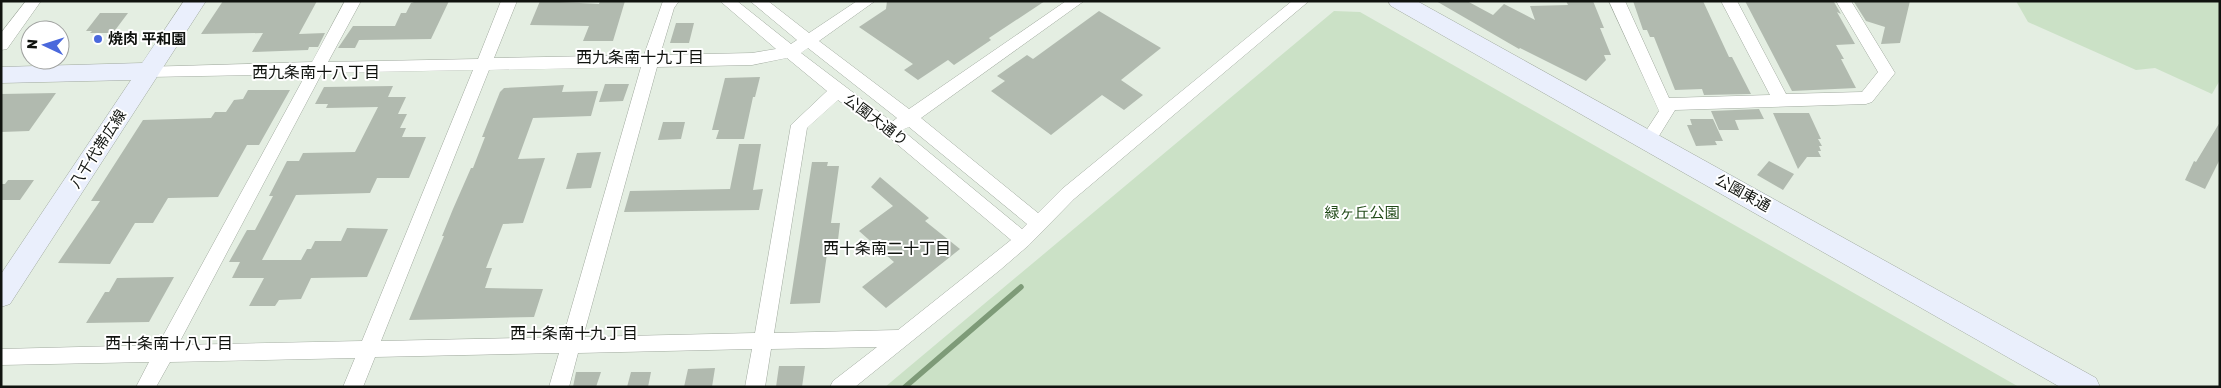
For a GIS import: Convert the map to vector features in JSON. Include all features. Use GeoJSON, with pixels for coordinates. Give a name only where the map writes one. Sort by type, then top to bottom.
{"type":"FeatureCollection","features":[{"type":"Feature","properties":{"kind":"street"},"geometry":{"type":"LineString","coordinates":[[1,45],[34,1]]}},
{"type":"Feature","properties":{"kind":"street","name":"八千代帯広線"},"geometry":{"type":"LineString","coordinates":[[1,296],[195,1]]}},
{"type":"Feature","properties":{"kind":"street"},"geometry":{"type":"LineString","coordinates":[[146,387],[318,68],[352,1]]}},
{"type":"Feature","properties":{"kind":"street"},"geometry":{"type":"LineString","coordinates":[[353,387],[509,1]]}},
{"type":"Feature","properties":{"kind":"street"},"geometry":{"type":"LineString","coordinates":[[559,387],[650,62],[667,6],[672,1]]}},
{"type":"Feature","properties":{"kind":"street","name":"公園大通り"},"geometry":{"type":"LineString","coordinates":[[727,1],[838,91],[891,130],[1023,240]]}},
{"type":"Feature","properties":{"kind":"street","name":"公園大通り"},"geometry":{"type":"LineString","coordinates":[[757,1],[807,42],[909,118],[1039,224]]}},
{"type":"Feature","properties":{"kind":"street"},"geometry":{"type":"LineString","coordinates":[[1,75],[752,60],[791,52],[868,1]]}},
{"type":"Feature","properties":{"kind":"street"},"geometry":{"type":"LineString","coordinates":[[891,130],[1077,1]]}},
{"type":"Feature","properties":{"kind":"street"},"geometry":{"type":"LineString","coordinates":[[840,387],[1023,240],[1068,194],[1302,1]]}},
{"type":"Feature","properties":{"kind":"street","name":"公園東通"},"geometry":{"type":"LineString","coordinates":[[1399,1],[2086,387]]}},
{"type":"Feature","properties":{"kind":"street"},"geometry":{"type":"LineString","coordinates":[[1617,1],[1667,112],[1648,140]]}},
{"type":"Feature","properties":{"kind":"street"},"geometry":{"type":"LineString","coordinates":[[1729,1],[1780,100]]}},
{"type":"Feature","properties":{"kind":"street"},"geometry":{"type":"LineString","coordinates":[[1664,104],[1866,98],[1887,73],[1843,1]]}},
{"type":"Feature","properties":{"kind":"street"},"geometry":{"type":"LineString","coordinates":[[755,387],[799,124],[838,91]]}},
{"type":"Feature","properties":{"kind":"street"},"geometry":{"type":"LineString","coordinates":[[1,357],[165,352],[902,338]]}},
{"type":"Feature","properties":{"kind":"green space"},"geometry":{"type":"Polygon","coordinates":[[[2016,1],[2220,1],[2220,80],[2212,94],[2155,68],[2136,70],[2028,22],[2016,1]]]}},
{"type":"Feature","properties":{"kind":"green space","name":"緑ヶ丘公園"},"geometry":{"type":"Polygon","coordinates":[[[1334,11],[1360,12],[2019,387],[885,387],[1334,11]]]}},
{"type":"Feature","properties":{"kind":"building"},"geometry":{"type":"Polygon","coordinates":[[[223,1],[317,1],[299,34],[325,33],[318,47],[309,47],[308,50],[252,52],[263,33],[201,34],[223,1]]]}},
{"type":"Feature","properties":{"kind":"building"},"geometry":{"type":"Polygon","coordinates":[[[417,1],[449,1],[431,39],[359,40],[355,48],[338,48],[353,26],[395,26],[401,13],[406,13],[411,3],[417,1]]]}},
{"type":"Feature","properties":{"kind":"building"},"geometry":{"type":"Polygon","coordinates":[[[540,1],[599,4],[600,1],[625,1],[613,41],[583,41],[589,26],[530,25],[540,1]]]}},
{"type":"Feature","properties":{"kind":"building"},"geometry":{"type":"Polygon","coordinates":[[[887,1],[1045,1],[989,38],[991,40],[954,65],[948,60],[918,80],[904,70],[913,64],[859,27],[886,9],[887,1]]]}},
{"type":"Feature","properties":{"kind":"building"},"geometry":{"type":"Polygon","coordinates":[[[1436,1],[1467,1],[1493,15],[1504,4],[1535,20],[1530,6],[1568,5],[1566,1],[1593,1],[1604,28],[1600,28],[1611,55],[1604,55],[1606,60],[1586,81],[1519,49],[1436,1]]]}},
{"type":"Feature","properties":{"kind":"building"},"geometry":{"type":"Polygon","coordinates":[[[1633,1],[1703,1],[1729,57],[1732,57],[1751,94],[1704,95],[1702,89],[1675,90],[1654,37],[1650,37],[1647,30],[1643,30],[1633,1]]]}},
{"type":"Feature","properties":{"kind":"building"},"geometry":{"type":"Polygon","coordinates":[[[1745,1],[1834,2],[1841,14],[1837,12],[1855,44],[1836,45],[1856,88],[1792,91],[1745,1]]]}},
{"type":"Feature","properties":{"kind":"building"},"geometry":{"type":"Polygon","coordinates":[[[1910,1],[1900,43],[1881,44],[1885,27],[1866,21],[1854,2],[1910,1]]]}},
{"type":"Feature","properties":{"kind":"building"},"geometry":{"type":"Polygon","coordinates":[[[1099,11],[1161,48],[1121,80],[1143,95],[1124,110],[1102,95],[1051,135],[991,91],[1005,81],[997,76],[1027,55],[1033,59],[1099,11]]]}},
{"type":"Feature","properties":{"kind":"building"},"geometry":{"type":"Polygon","coordinates":[[[100,13],[128,13],[113,33],[90,33],[92,31],[86,31],[100,13]]]}},
{"type":"Feature","properties":{"kind":"building"},"geometry":{"type":"Polygon","coordinates":[[[676,23],[694,23],[689,43],[670,43],[676,23]]]}},
{"type":"Feature","properties":{"kind":"building"},"geometry":{"type":"Polygon","coordinates":[[[760,77],[755,97],[753,97],[744,139],[716,139],[719,130],[712,130],[725,78],[760,77]]]}},
{"type":"Feature","properties":{"kind":"building"},"geometry":{"type":"Polygon","coordinates":[[[605,84],[629,84],[623,101],[599,102],[605,84]]]}},
{"type":"Feature","properties":{"kind":"building"},"geometry":{"type":"Polygon","coordinates":[[[564,85],[562,92],[598,91],[591,116],[533,118],[518,159],[545,158],[523,223],[503,224],[486,268],[492,268],[485,288],[543,289],[534,317],[409,320],[444,236],[442,236],[453,209],[471,168],[473,168],[485,137],[482,137],[500,92],[504,88],[564,85]]]}},
{"type":"Feature","properties":{"kind":"building"},"geometry":{"type":"Polygon","coordinates":[[[393,86],[388,97],[406,97],[398,114],[407,114],[400,128],[406,128],[402,137],[426,137],[409,178],[377,178],[370,193],[296,195],[262,260],[301,260],[307,249],[311,249],[315,241],[341,241],[347,228],[388,229],[367,277],[311,278],[301,299],[279,300],[275,306],[249,306],[264,278],[232,278],[240,262],[229,262],[247,230],[255,230],[273,196],[269,196],[287,161],[299,161],[303,153],[355,152],[378,107],[326,108],[328,104],[315,104],[324,87],[393,86]]]}},
{"type":"Feature","properties":{"kind":"building"},"geometry":{"type":"Polygon","coordinates":[[[248,90],[290,90],[259,145],[247,145],[218,197],[168,198],[153,223],[135,223],[110,264],[58,263],[100,201],[91,201],[143,120],[211,118],[215,112],[226,112],[234,100],[243,99],[248,90]]]}},
{"type":"Feature","properties":{"kind":"building"},"geometry":{"type":"Polygon","coordinates":[[[56,93],[29,131],[1,132],[1,94],[56,93]]]}},
{"type":"Feature","properties":{"kind":"building"},"geometry":{"type":"Polygon","coordinates":[[[1759,109],[1764,119],[1735,120],[1739,130],[1719,130],[1711,111],[1759,109]]]}},
{"type":"Feature","properties":{"kind":"building"},"geometry":{"type":"Polygon","coordinates":[[[1773,113],[1809,113],[1821,139],[1818,139],[1822,146],[1819,146],[1821,151],[1818,151],[1821,157],[1807,157],[1798,169],[1773,113]]]}},
{"type":"Feature","properties":{"kind":"building"},"geometry":{"type":"Polygon","coordinates":[[[1690,119],[1713,119],[1723,141],[1715,141],[1717,145],[1696,146],[1687,125],[1692,125],[1690,119]]]}},
{"type":"Feature","properties":{"kind":"building"},"geometry":{"type":"Polygon","coordinates":[[[663,122],[685,122],[681,139],[658,140],[663,122]]]}},
{"type":"Feature","properties":{"kind":"building"},"geometry":{"type":"Polygon","coordinates":[[[2220,122],[2220,159],[2205,189],[2185,180],[2194,161],[2196,162],[2220,122]]]}},
{"type":"Feature","properties":{"kind":"building"},"geometry":{"type":"Polygon","coordinates":[[[739,144],[761,144],[753,190],[763,189],[759,210],[624,212],[630,191],[730,189],[739,144]]]}},
{"type":"Feature","properties":{"kind":"building"},"geometry":{"type":"Polygon","coordinates":[[[601,152],[591,188],[566,189],[577,153],[601,152]]]}},
{"type":"Feature","properties":{"kind":"building"},"geometry":{"type":"Polygon","coordinates":[[[1769,161],[1794,174],[1783,190],[1757,175],[1769,161]]]}},
{"type":"Feature","properties":{"kind":"building"},"geometry":{"type":"Polygon","coordinates":[[[812,162],[828,162],[827,166],[839,166],[831,223],[840,223],[838,240],[829,240],[820,303],[790,304],[812,162]]]}},
{"type":"Feature","properties":{"kind":"building"},"geometry":{"type":"Polygon","coordinates":[[[880,177],[929,218],[925,221],[960,249],[886,308],[862,287],[894,262],[859,231],[893,206],[871,187],[880,177]]]}},
{"type":"Feature","properties":{"kind":"building"},"geometry":{"type":"Polygon","coordinates":[[[8,180],[34,180],[20,200],[1,200],[1,184],[5,184],[8,180]]]}},
{"type":"Feature","properties":{"kind":"building"},"geometry":{"type":"Polygon","coordinates":[[[174,277],[149,322],[86,323],[105,292],[109,292],[117,278],[174,277]]]}},
{"type":"Feature","properties":{"kind":"building"},"geometry":{"type":"Polygon","coordinates":[[[779,366],[805,366],[802,387],[776,387],[779,366]]]}},
{"type":"Feature","properties":{"kind":"building"},"geometry":{"type":"Polygon","coordinates":[[[715,368],[712,387],[684,387],[688,369],[715,368]]]}},
{"type":"Feature","properties":{"kind":"building"},"geometry":{"type":"Polygon","coordinates":[[[576,372],[601,372],[596,387],[573,387],[576,372]]]}},
{"type":"Feature","properties":{"kind":"building"},"geometry":{"type":"Polygon","coordinates":[[[631,372],[651,372],[648,387],[627,387],[631,372]]]}},
{"type":"Feature","properties":{"kind":"waterway"},"geometry":{"type":"LineString","coordinates":[[905,387],[1021,287]]}},
{"type":"Feature","properties":{"kind":"place","name":"焼肉 平和園"},"geometry":{"type":"Point","coordinates":[98,39]}},
{"type":"Feature","properties":{"kind":"district","name":"西九条南十九丁目"},"geometry":{"type":"Point","coordinates":[640,57]}},
{"type":"Feature","properties":{"kind":"district","name":"西九条南十八丁目"},"geometry":{"type":"Point","coordinates":[316,72]}},
{"type":"Feature","properties":{"kind":"district","name":"西十条南二十丁目"},"geometry":{"type":"Point","coordinates":[887,248]}},
{"type":"Feature","properties":{"kind":"district","name":"西十条南十九丁目"},"geometry":{"type":"Point","coordinates":[574,333]}},
{"type":"Feature","properties":{"kind":"district","name":"西十条南十八丁目"},"geometry":{"type":"Point","coordinates":[169,343]}}]}
